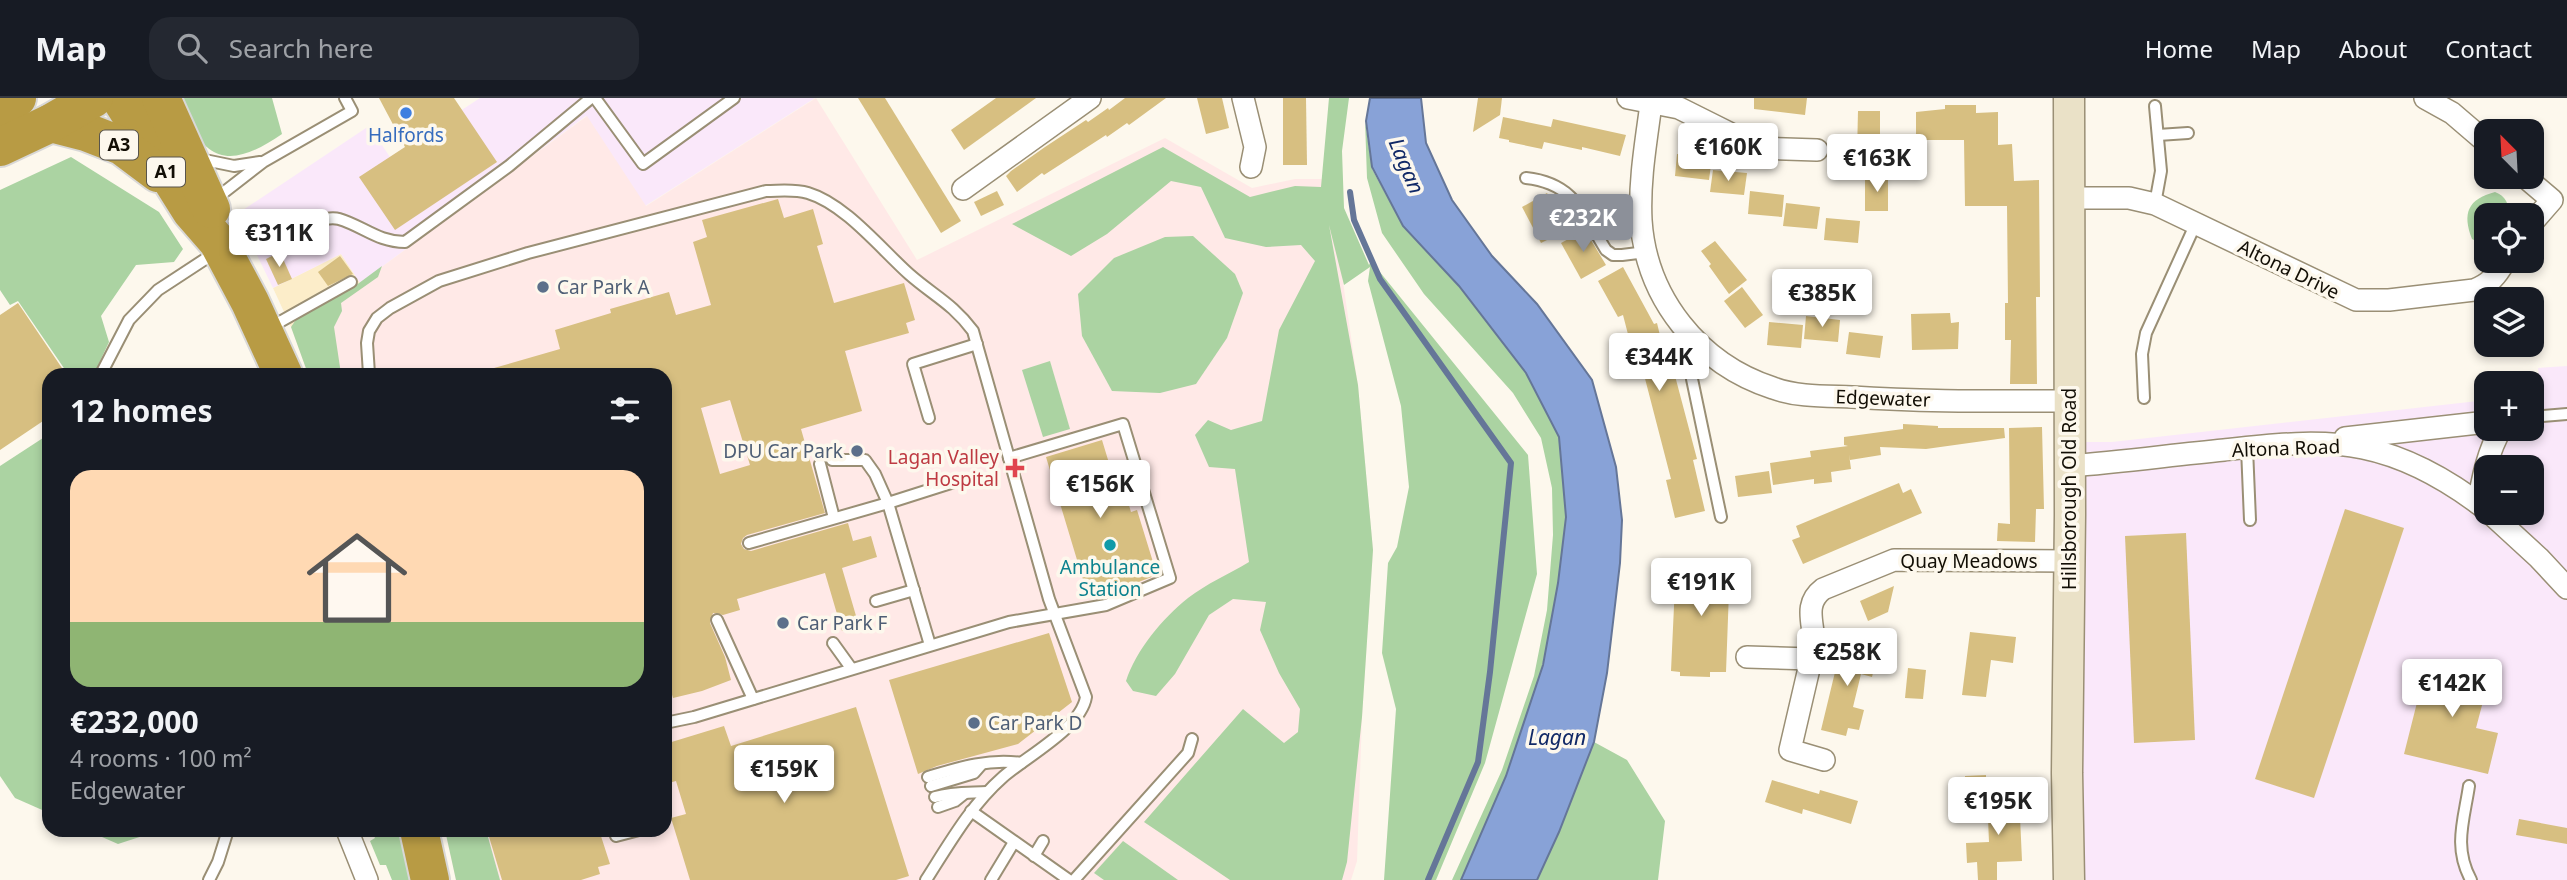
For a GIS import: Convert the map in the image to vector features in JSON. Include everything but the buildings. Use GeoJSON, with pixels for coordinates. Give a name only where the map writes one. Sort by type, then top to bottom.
{"type":"FeatureCollection","features":[{"type":"Feature","properties":{"kind":"highway"},"geometry":{"type":"LineString","coordinates":[[0,110],[10,98]]}},
{"type":"Feature","properties":{"kind":"highway"},"geometry":{"type":"LineString","coordinates":[[0,110],[17,98]]}},
{"type":"Feature","properties":{"kind":"highway"},"geometry":{"type":"LineString","coordinates":[[0,129],[94,98]]}},
{"type":"Feature","properties":{"kind":"highway","name":"A1"},"geometry":{"type":"LineString","coordinates":[[120,98],[191,189]]}},
{"type":"Feature","properties":{"kind":"highway","name":"A1"},"geometry":{"type":"LineString","coordinates":[[161,98],[191,189],[264,330],[280,368]]}},
{"type":"Feature","properties":{"kind":"highway"},"geometry":{"type":"LineString","coordinates":[[0,147],[53,111]]}},
{"type":"Feature","properties":{"kind":"highway","name":"A3"},"geometry":{"type":"LineString","coordinates":[[53,111],[86,132],[122,146],[191,189]]}},
{"type":"Feature","properties":{"kind":"highway"},"geometry":{"type":"LineString","coordinates":[[421,837],[430,880]]}},
{"type":"Feature","properties":{"kind":"street"},"geometry":{"type":"LineString","coordinates":[[1243,98],[1255,147],[1251,167]]}},
{"type":"Feature","properties":{"kind":"street"},"geometry":{"type":"LineString","coordinates":[[1628,98],[1679,108],[1759,148],[1817,150]]}},
{"type":"Feature","properties":{"kind":"street","name":"Hillsborough Old Road"},"geometry":{"type":"LineString","coordinates":[[2069,98],[2069,880]]}},
{"type":"Feature","properties":{"kind":"street"},"geometry":{"type":"LineString","coordinates":[[2425,98],[2452,113],[2474,132]]}},
{"type":"Feature","properties":{"kind":"street"},"geometry":{"type":"LineString","coordinates":[[963,189],[1081,101]]}},
{"type":"Feature","properties":{"kind":"street","name":"Edgewater"},"geometry":{"type":"LineString","coordinates":[[1651,104],[1641,189],[1641,221],[1646,252],[1660,291],[1673,314],[1706,353],[1757,382],[1775,389],[1811,395],[2069,401]]}},
{"type":"Feature","properties":{"kind":"street"},"geometry":{"type":"LineString","coordinates":[[2539,189],[2560,207],[2544,216]]}},
{"type":"Feature","properties":{"kind":"street","name":"Altona Drive"},"geometry":{"type":"LineString","coordinates":[[2069,198],[2142,199],[2345,296],[2367,301],[2474,290],[2485,286],[2496,273]]}},
{"type":"Feature","properties":{"kind":"street"},"geometry":{"type":"LineString","coordinates":[[2291,444],[2474,423]]}},
{"type":"Feature","properties":{"kind":"street","name":"Altona Road"},"geometry":{"type":"LineString","coordinates":[[2069,466],[2248,447],[2326,444],[2362,448],[2395,457],[2426,471],[2474,502]]}},
{"type":"Feature","properties":{"kind":"street","name":"Altona Road"},"geometry":{"type":"LineString","coordinates":[[2503,525],[2567,588]]}},
{"type":"Feature","properties":{"kind":"street","name":"Quay Meadows"},"geometry":{"type":"LineString","coordinates":[[1824,760],[1790,750],[1815,635],[1810,606],[1814,596],[1894,560],[2070,561]]}},
{"type":"Feature","properties":{"kind":"street"},"geometry":{"type":"LineString","coordinates":[[1747,657],[1811,659]]}},
{"type":"Feature","properties":{"kind":"street"},"geometry":{"type":"LineString","coordinates":[[351,837],[367,880]]}},
{"type":"Feature","properties":{"kind":"lane"},"geometry":{"type":"LineString","coordinates":[[191,189],[262,162],[352,111],[345,98]]}},
{"type":"Feature","properties":{"kind":"lane"},"geometry":{"type":"LineString","coordinates":[[104,368],[129,320],[158,290],[222,249],[287,228],[337,217],[390,242],[405,242],[509,166],[593,98],[643,164],[734,98]]}},
{"type":"Feature","properties":{"kind":"lane"},"geometry":{"type":"LineString","coordinates":[[2155,106],[2161,171],[2155,204]]}},
{"type":"Feature","properties":{"kind":"lane"},"geometry":{"type":"LineString","coordinates":[[2158,135],[2188,133]]}},
{"type":"Feature","properties":{"kind":"lane"},"geometry":{"type":"LineString","coordinates":[[191,189],[207,162],[234,166],[262,162]]}},
{"type":"Feature","properties":{"kind":"lane"},"geometry":{"type":"LineString","coordinates":[[1526,178],[1544,180],[1561,187],[1577,203],[1606,250],[1614,255],[1646,252]]}},
{"type":"Feature","properties":{"kind":"lane"},"geometry":{"type":"LineString","coordinates":[[369,368],[369,331],[377,318],[390,307],[439,281],[516,256],[765,191],[790,190],[810,194],[830,204],[911,276],[960,314],[973,331],[1055,614],[1086,696],[1085,706],[1071,723],[987,792],[971,811],[926,880]]}},
{"type":"Feature","properties":{"kind":"lane"},"geometry":{"type":"LineString","coordinates":[[2144,398],[2142,354],[2146,333],[2196,223]]}},
{"type":"Feature","properties":{"kind":"lane"},"geometry":{"type":"LineString","coordinates":[[264,330],[351,282]]}},
{"type":"Feature","properties":{"kind":"lane"},"geometry":{"type":"LineString","coordinates":[[929,418],[913,363],[977,345]]}},
{"type":"Feature","properties":{"kind":"lane"},"geometry":{"type":"LineString","coordinates":[[1706,353],[1694,368],[1692,379],[1721,517]]}},
{"type":"Feature","properties":{"kind":"lane"},"geometry":{"type":"LineString","coordinates":[[2544,416],[2567,414]]}},
{"type":"Feature","properties":{"kind":"lane"},"geometry":{"type":"LineString","coordinates":[[672,721],[1009,622],[1107,605],[1170,578],[1123,424],[1009,458]]}},
{"type":"Feature","properties":{"kind":"lane"},"geometry":{"type":"LineString","coordinates":[[2248,447],[2250,520]]}},
{"type":"Feature","properties":{"kind":"lane"},"geometry":{"type":"LineString","coordinates":[[832,460],[865,460],[875,474],[888,503],[930,645]]}},
{"type":"Feature","properties":{"kind":"lane"},"geometry":{"type":"LineString","coordinates":[[820,464],[834,518]]}},
{"type":"Feature","properties":{"kind":"lane"},"geometry":{"type":"LineString","coordinates":[[749,543],[954,482]]}},
{"type":"Feature","properties":{"kind":"lane"},"geometry":{"type":"LineString","coordinates":[[876,601],[914,590]]}},
{"type":"Feature","properties":{"kind":"lane"},"geometry":{"type":"LineString","coordinates":[[717,620],[753,699]]}},
{"type":"Feature","properties":{"kind":"lane"},"geometry":{"type":"LineString","coordinates":[[833,643],[851,668]]}},
{"type":"Feature","properties":{"kind":"lane"},"geometry":{"type":"LineString","coordinates":[[1074,880],[1188,753],[1192,739]]}},
{"type":"Feature","properties":{"kind":"lane"},"geometry":{"type":"LineString","coordinates":[[987,792],[965,793],[956,801],[933,792],[971,764],[982,765],[1006,760],[1021,763]]}},
{"type":"Feature","properties":{"kind":"lane"},"geometry":{"type":"LineString","coordinates":[[2469,786],[2460,845],[2462,864],[2471,880]]}},
{"type":"Feature","properties":{"kind":"lane"},"geometry":{"type":"LineString","coordinates":[[971,811],[1069,880]]}},
{"type":"Feature","properties":{"kind":"lane"},"geometry":{"type":"LineString","coordinates":[[209,880],[226,837]]}},
{"type":"Feature","properties":{"kind":"lane"},"geometry":{"type":"LineString","coordinates":[[1034,856],[1043,841]]}},
{"type":"Feature","properties":{"kind":"lane"},"geometry":{"type":"LineString","coordinates":[[991,880],[1014,842]]}},
{"type":"Feature","properties":{"kind":"shaded area"},"geometry":{"type":"Polygon","coordinates":[[[480,98],[815,98],[645,206],[586,116],[360,283],[341,254],[273,288],[237,214],[369,126],[390,157],[480,98]]]}},
{"type":"Feature","properties":{"kind":"shaded area","name":"Lagan Valley Hospital"},"geometry":{"type":"Polygon","coordinates":[[[816,98],[917,260],[1165,138],[1252,188],[1295,179],[1328,179],[1358,385],[1373,550],[1362,717],[1357,861],[1351,880],[456,880],[447,837],[672,837],[672,368],[306,368],[291,327],[297,318],[360,283],[587,116],[646,206],[816,98]]]}},
{"type":"Feature","properties":{"kind":"shaded area"},"geometry":{"type":"Polygon","coordinates":[[[341,254],[360,283],[327,297],[297,318],[291,327],[273,288],[341,254]]]}},
{"type":"Feature","properties":{"kind":"shaded area"},"geometry":{"type":"Polygon","coordinates":[[[2567,366],[2567,880],[2069,880],[2069,442],[2112,442],[2474,401],[2474,441],[2544,441],[2544,371],[2538,371],[2538,368],[2567,366]]]}},
{"type":"Feature","properties":{"kind":"green space"},"geometry":{"type":"Polygon","coordinates":[[[182,98],[272,98],[282,134],[244,154],[220,155],[200,139],[191,124],[182,98]]]}},
{"type":"Feature","properties":{"kind":"green space"},"geometry":{"type":"Polygon","coordinates":[[[1329,98],[1349,98],[1342,151],[1344,208],[1369,265],[1371,261],[1528,455],[1537,574],[1485,763],[1436,880],[1384,880],[1396,709],[1382,653],[1388,563],[1397,547],[1409,487],[1401,406],[1368,281],[1370,267],[1344,285],[1329,225],[1358,385],[1373,550],[1362,717],[1347,862],[1342,880],[1230,880],[1144,822],[1243,709],[1284,743],[1298,732],[1300,709],[1279,673],[1260,630],[1266,602],[1233,599],[1209,615],[1175,674],[1156,696],[1133,691],[1126,681],[1143,647],[1178,606],[1249,562],[1235,469],[1209,467],[1195,435],[1208,420],[1231,430],[1262,421],[1279,330],[1315,261],[1301,245],[1266,247],[1225,238],[1201,187],[1171,181],[1107,234],[1071,256],[1012,224],[1163,147],[1250,197],[1295,186],[1321,187],[1329,98]]]}},
{"type":"Feature","properties":{"kind":"green space"},"geometry":{"type":"Polygon","coordinates":[[[1365,121],[1372,169],[1403,226],[1459,286],[1526,373],[1559,437],[1567,520],[1556,603],[1533,707],[1462,880],[1452,880],[1502,770],[1534,676],[1547,610],[1553,535],[1552,488],[1541,438],[1513,393],[1424,294],[1382,233],[1367,178],[1365,121]]]}},
{"type":"Feature","properties":{"kind":"green space"},"geometry":{"type":"Polygon","coordinates":[[[71,157],[159,212],[183,249],[174,262],[136,265],[101,316],[109,342],[97,368],[64,368],[18,301],[10,305],[0,290],[0,190],[71,157]]]}},
{"type":"Feature","properties":{"kind":"green space"},"geometry":{"type":"Polygon","coordinates":[[[2495,192],[2507,203],[2474,203],[2474,240],[2469,230],[2468,215],[2473,203],[2495,192]]]}},
{"type":"Feature","properties":{"kind":"green space"},"geometry":{"type":"Polygon","coordinates":[[[1193,236],[1235,274],[1243,293],[1227,338],[1196,384],[1160,393],[1112,391],[1082,336],[1078,294],[1114,258],[1165,237],[1193,236]]]}},
{"type":"Feature","properties":{"kind":"green space"},"geometry":{"type":"Polygon","coordinates":[[[382,266],[378,277],[341,303],[342,311],[334,327],[340,368],[306,368],[291,327],[297,318],[355,286],[382,266]]]}},
{"type":"Feature","properties":{"kind":"green space"},"geometry":{"type":"Polygon","coordinates":[[[1050,361],[1070,429],[1043,437],[1022,370],[1050,361]]]}},
{"type":"Feature","properties":{"kind":"green space"},"geometry":{"type":"Polygon","coordinates":[[[42,439],[42,810],[15,798],[0,776],[0,466],[42,439]]]}},
{"type":"Feature","properties":{"kind":"green space"},"geometry":{"type":"Polygon","coordinates":[[[1594,742],[1627,760],[1665,821],[1658,880],[1537,880],[1594,742]]]}},
{"type":"Feature","properties":{"kind":"green space"},"geometry":{"type":"Polygon","coordinates":[[[102,837],[140,837],[118,844],[102,837]]]}},
{"type":"Feature","properties":{"kind":"green space"},"geometry":{"type":"Polygon","coordinates":[[[400,837],[410,880],[392,880],[386,865],[380,865],[370,841],[375,838],[400,837]]]}},
{"type":"Feature","properties":{"kind":"green space"},"geometry":{"type":"Polygon","coordinates":[[[447,837],[488,837],[500,880],[456,880],[447,837]]]}},
{"type":"Feature","properties":{"kind":"green space"},"geometry":{"type":"Polygon","coordinates":[[[1123,841],[1178,880],[1104,880],[1094,873],[1123,841]]]}},
{"type":"Feature","properties":{"kind":"water","name":"Lagan"},"geometry":{"type":"Polygon","coordinates":[[[1370,98],[1421,98],[1426,143],[1452,200],[1492,256],[1537,304],[1592,380],[1616,467],[1622,520],[1620,563],[1607,673],[1594,742],[1537,880],[1461,880],[1506,776],[1543,665],[1558,583],[1566,517],[1559,437],[1526,373],[1459,286],[1403,226],[1372,167],[1366,121],[1370,98]]]}},
{"type":"Feature","properties":{"kind":"waterway"},"geometry":{"type":"LineString","coordinates":[[1350,192],[1354,220],[1380,279],[1511,463],[1478,762],[1428,880]]}},
{"type":"Feature","properties":{"kind":"place","name":"Halfords"},"geometry":{"type":"Point","coordinates":[406,113]}},
{"type":"Feature","properties":{"kind":"place","name":"Car Park A"},"geometry":{"type":"Point","coordinates":[543,287]}},
{"type":"Feature","properties":{"kind":"place","name":"DPU Car Park"},"geometry":{"type":"Point","coordinates":[857,451]}},
{"type":"Feature","properties":{"kind":"place","name":"Lagan Valley Hospital"},"geometry":{"type":"Point","coordinates":[1015,468]}},
{"type":"Feature","properties":{"kind":"place","name":"Ambulance Station"},"geometry":{"type":"Point","coordinates":[1110,545]}},
{"type":"Feature","properties":{"kind":"place","name":"Car Park F"},"geometry":{"type":"Point","coordinates":[783,623]}},
{"type":"Feature","properties":{"kind":"place","name":"Car Park D"},"geometry":{"type":"Point","coordinates":[974,723]}}]}
